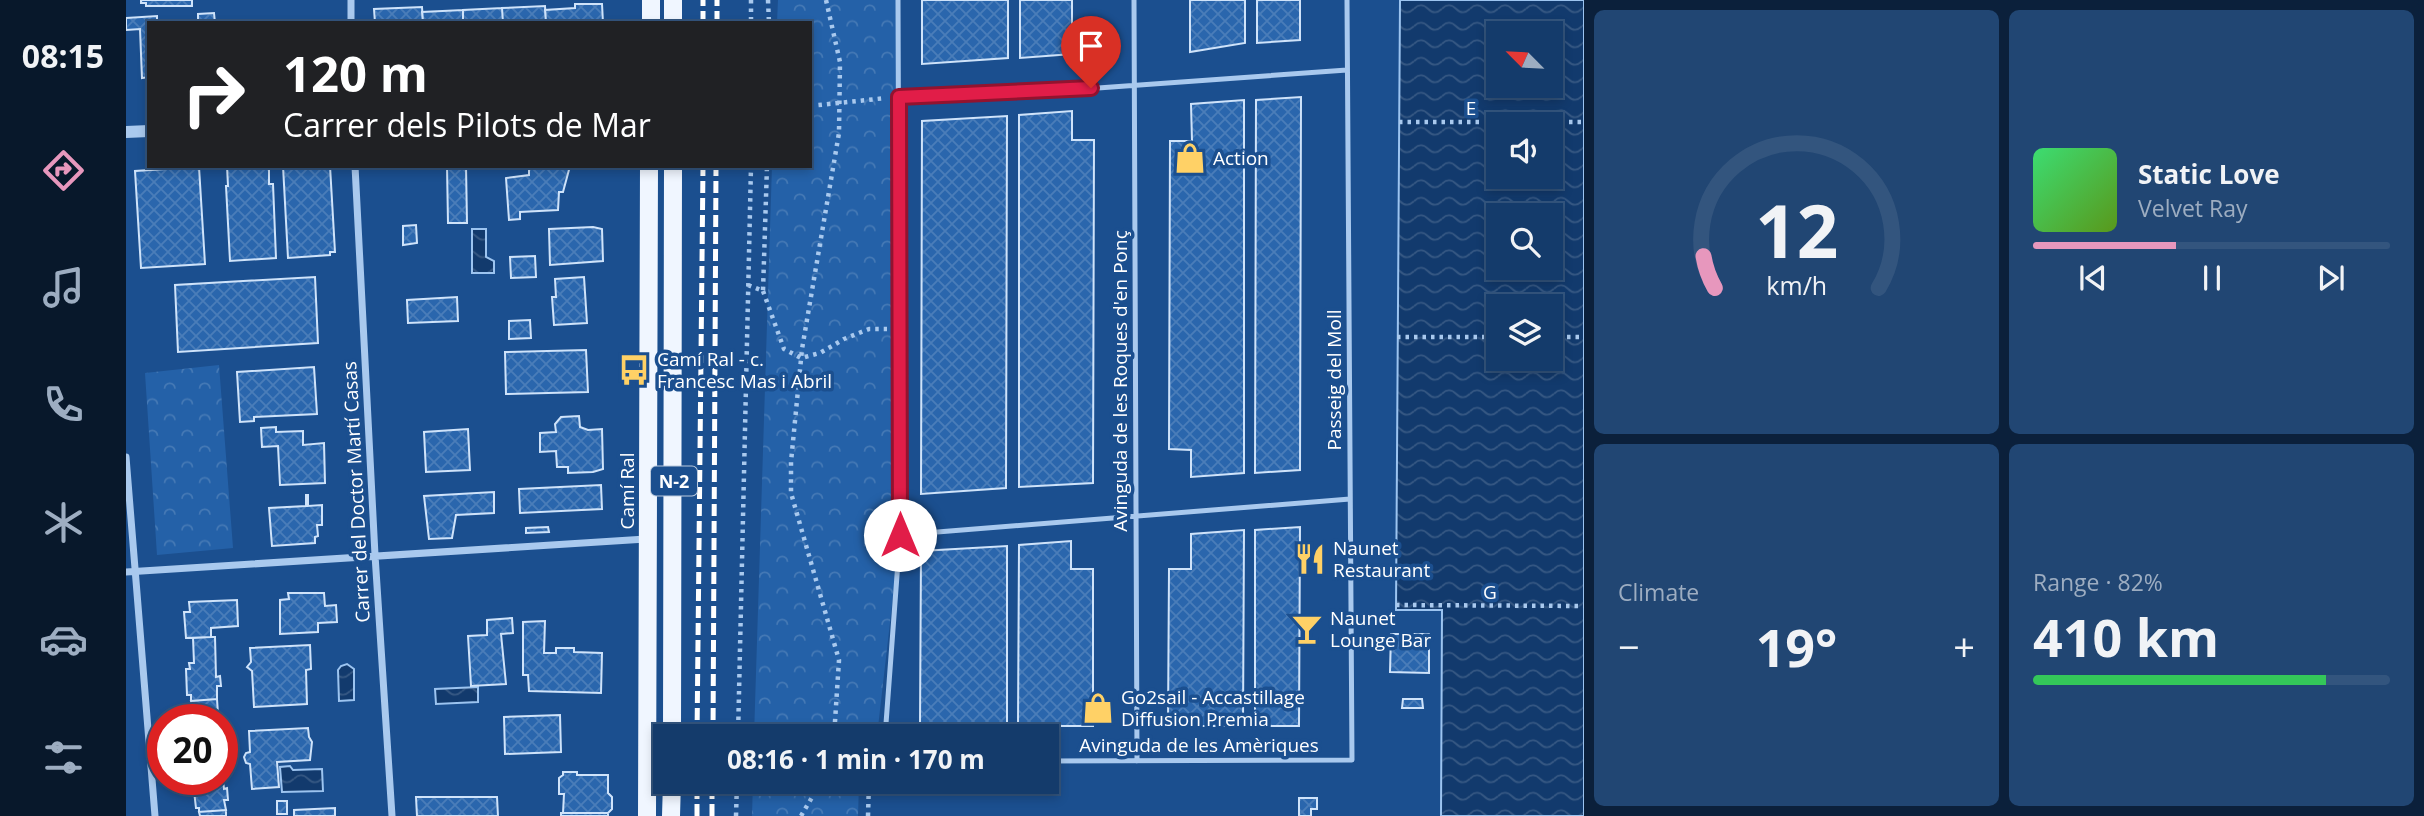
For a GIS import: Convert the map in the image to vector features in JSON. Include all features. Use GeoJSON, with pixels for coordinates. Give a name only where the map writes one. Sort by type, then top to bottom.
{"type":"FeatureCollection","features":[{"type":"Feature","properties":{"kind":"main road"},"geometry":{"type":"LineString","coordinates":[[651,0],[651,21]]}},
{"type":"Feature","properties":{"kind":"main road"},"geometry":{"type":"LineString","coordinates":[[673,0],[673,21]]}},
{"type":"Feature","properties":{"kind":"main road","name":"Camí Ral"},"geometry":{"type":"LineString","coordinates":[[648,816],[649,168]]}},
{"type":"Feature","properties":{"kind":"main road","name":"N-2"},"geometry":{"type":"LineString","coordinates":[[672,724],[673,168]]}},
{"type":"Feature","properties":{"kind":"main road"},"geometry":{"type":"LineString","coordinates":[[671,816],[672,794]]}},
{"type":"Feature","properties":{"kind":"street"},"geometry":{"type":"LineString","coordinates":[[351,0],[351,21]]}},
{"type":"Feature","properties":{"kind":"street"},"geometry":{"type":"LineString","coordinates":[[126,132],[147,131]]}},
{"type":"Feature","properties":{"kind":"street","name":"Carrer del Doctor Martí Casas"},"geometry":{"type":"LineString","coordinates":[[355,168],[374,555],[392,816]]}},
{"type":"Feature","properties":{"kind":"street"},"geometry":{"type":"LineString","coordinates":[[126,457],[155,816]]}},
{"type":"Feature","properties":{"kind":"street"},"geometry":{"type":"LineString","coordinates":[[126,572],[648,539]]}},
{"type":"Feature","properties":{"kind":"lane"},"geometry":{"type":"LineString","coordinates":[[886,724],[900,535],[898,0]]}},
{"type":"Feature","properties":{"kind":"lane","name":"Avinguda de les Roques d'en Ponç"},"geometry":{"type":"LineString","coordinates":[[1134,0],[1137,761]]}},
{"type":"Feature","properties":{"kind":"lane","name":"Passeig del Moll"},"geometry":{"type":"LineString","coordinates":[[1347,0],[1352,760]]}},
{"type":"Feature","properties":{"kind":"lane"},"geometry":{"type":"LineString","coordinates":[[899,97],[1134,85],[1347,70]]}},
{"type":"Feature","properties":{"kind":"lane"},"geometry":{"type":"LineString","coordinates":[[900,535],[1350,499]]}},
{"type":"Feature","properties":{"kind":"lane","name":"Avinguda de les Amèriques"},"geometry":{"type":"LineString","coordinates":[[1059,761],[1352,760]]}},
{"type":"Feature","properties":{"kind":"path"},"geometry":{"type":"LineString","coordinates":[[751,0],[751,21]]}},
{"type":"Feature","properties":{"kind":"path"},"geometry":{"type":"LineString","coordinates":[[768,0],[768,21]]}},
{"type":"Feature","properties":{"kind":"path"},"geometry":{"type":"LineString","coordinates":[[826,0],[840,62],[839,133],[801,358],[791,462],[791,493],[839,660],[835,724]]}},
{"type":"Feature","properties":{"kind":"path"},"geometry":{"type":"LineString","coordinates":[[812,106],[899,97]]}},
{"type":"Feature","properties":{"kind":"path","name":"E"},"geometry":{"type":"LineString","coordinates":[[1399,122],[1584,122]]}},
{"type":"Feature","properties":{"kind":"path"},"geometry":{"type":"LineString","coordinates":[[738,724],[751,168]]}},
{"type":"Feature","properties":{"kind":"path"},"geometry":{"type":"LineString","coordinates":[[767,168],[763,291],[784,348],[801,358],[820,353],[869,329],[899,329]]}},
{"type":"Feature","properties":{"kind":"path"},"geometry":{"type":"LineString","coordinates":[[748,285],[763,291]]}},
{"type":"Feature","properties":{"kind":"path"},"geometry":{"type":"LineString","coordinates":[[1397,337],[1486,337]]}},
{"type":"Feature","properties":{"kind":"path"},"geometry":{"type":"LineString","coordinates":[[1563,337],[1584,337]]}},
{"type":"Feature","properties":{"kind":"path","name":"G"},"geometry":{"type":"LineString","coordinates":[[1396,606],[1584,606]]}},
{"type":"Feature","properties":{"kind":"path"},"geometry":{"type":"LineString","coordinates":[[736,816],[737,794]]}},
{"type":"Feature","properties":{"kind":"path"},"geometry":{"type":"LineString","coordinates":[[801,816],[814,794]]}},
{"type":"Feature","properties":{"kind":"path"},"geometry":{"type":"LineString","coordinates":[[868,816],[869,794]]}},
{"type":"Feature","properties":{"kind":"green space"},"geometry":{"type":"Polygon","coordinates":[[[778,0],[898,0],[900,535],[878,724],[754,724],[772,168],[812,168],[812,21],[777,21],[778,0]]]}},
{"type":"Feature","properties":{"kind":"green space"},"geometry":{"type":"Polygon","coordinates":[[[219,365],[233,548],[157,555],[145,373],[219,365]]]}},
{"type":"Feature","properties":{"kind":"green space"},"geometry":{"type":"Polygon","coordinates":[[[753,794],[859,794],[858,816],[752,816],[753,794]]]}},
{"type":"Feature","properties":{"kind":"water"},"geometry":{"type":"Polygon","coordinates":[[[1400,0],[1584,0],[1584,816],[1441,816],[1442,610],[1396,610],[1400,0]]]}},
{"type":"Feature","properties":{"kind":"water"},"geometry":{"type":"Polygon","coordinates":[[[472,229],[486,229],[486,257],[494,261],[494,273],[472,273],[472,229]]]}},
{"type":"Feature","properties":{"kind":"water"},"geometry":{"type":"Polygon","coordinates":[[[347,664],[354,669],[354,700],[339,701],[338,670],[347,664]]]}},
{"type":"Feature","properties":{"kind":"water"},"geometry":{"type":"Polygon","coordinates":[[[478,687],[478,702],[436,704],[435,689],[478,687]]]}},
{"type":"Feature","properties":{"kind":"water"},"geometry":{"type":"Polygon","coordinates":[[[290,766],[293,770],[322,769],[323,791],[282,792],[280,767],[290,766]]]}},
{"type":"Feature","properties":{"kind":"building"},"geometry":{"type":"Polygon","coordinates":[[[141,0],[192,0],[192,6],[146,6],[141,0]]]}},
{"type":"Feature","properties":{"kind":"building"},"geometry":{"type":"Polygon","coordinates":[[[922,0],[1008,0],[1008,58],[922,64],[922,0]]]}},
{"type":"Feature","properties":{"kind":"building"},"geometry":{"type":"Polygon","coordinates":[[[1020,0],[1072,0],[1072,54],[1020,58],[1020,0]]]}},
{"type":"Feature","properties":{"kind":"building"},"geometry":{"type":"Polygon","coordinates":[[[1190,0],[1245,0],[1245,43],[1190,52],[1190,0]]]}},
{"type":"Feature","properties":{"kind":"building"},"geometry":{"type":"Polygon","coordinates":[[[1257,0],[1300,0],[1300,40],[1257,43],[1257,0]]]}},
{"type":"Feature","properties":{"kind":"building"},"geometry":{"type":"Polygon","coordinates":[[[575,4],[602,4],[603,21],[546,21],[545,10],[575,8],[575,4]]]}},
{"type":"Feature","properties":{"kind":"building"},"geometry":{"type":"Polygon","coordinates":[[[545,6],[546,21],[503,21],[502,8],[545,6]]]}},
{"type":"Feature","properties":{"kind":"building"},"geometry":{"type":"Polygon","coordinates":[[[422,7],[423,21],[375,21],[374,9],[422,7]]]}},
{"type":"Feature","properties":{"kind":"building"},"geometry":{"type":"Polygon","coordinates":[[[502,8],[503,21],[463,21],[463,10],[502,8]]]}},
{"type":"Feature","properties":{"kind":"building"},"geometry":{"type":"Polygon","coordinates":[[[463,10],[463,21],[423,21],[422,12],[463,10]]]}},
{"type":"Feature","properties":{"kind":"building"},"geometry":{"type":"Polygon","coordinates":[[[214,13],[215,21],[198,21],[198,14],[214,13]]]}},
{"type":"Feature","properties":{"kind":"building"},"geometry":{"type":"Polygon","coordinates":[[[157,16],[157,21],[147,21],[147,77],[142,78],[140,29],[126,30],[126,18],[157,16]]]}},
{"type":"Feature","properties":{"kind":"building"},"geometry":{"type":"Polygon","coordinates":[[[1301,97],[1300,470],[1255,473],[1256,100],[1301,97]]]}},
{"type":"Feature","properties":{"kind":"building"},"geometry":{"type":"Polygon","coordinates":[[[1244,100],[1244,473],[1191,477],[1191,450],[1169,449],[1170,141],[1192,141],[1191,104],[1244,100]]]}},
{"type":"Feature","properties":{"kind":"building"},"geometry":{"type":"Polygon","coordinates":[[[1072,111],[1072,140],[1094,140],[1093,483],[1019,487],[1019,115],[1072,111]]]}},
{"type":"Feature","properties":{"kind":"building"},"geometry":{"type":"Polygon","coordinates":[[[1007,116],[1006,488],[921,494],[922,121],[1007,116]]]}},
{"type":"Feature","properties":{"kind":"building"},"geometry":{"type":"Polygon","coordinates":[[[199,168],[205,264],[141,268],[135,171],[199,168]]]}},
{"type":"Feature","properties":{"kind":"building"},"geometry":{"type":"Polygon","coordinates":[[[227,168],[269,168],[269,184],[273,184],[276,258],[230,261],[227,168]]]}},
{"type":"Feature","properties":{"kind":"building"},"geometry":{"type":"Polygon","coordinates":[[[283,168],[330,168],[335,252],[330,252],[330,255],[288,258],[283,168]]]}},
{"type":"Feature","properties":{"kind":"building"},"geometry":{"type":"Polygon","coordinates":[[[447,168],[466,168],[467,223],[448,223],[447,168]]]}},
{"type":"Feature","properties":{"kind":"building"},"geometry":{"type":"Polygon","coordinates":[[[529,168],[569,168],[563,192],[559,192],[558,210],[520,212],[520,219],[509,220],[506,178],[529,175],[529,168]]]}},
{"type":"Feature","properties":{"kind":"building"},"geometry":{"type":"Polygon","coordinates":[[[416,225],[417,243],[403,245],[403,226],[416,225]]]}},
{"type":"Feature","properties":{"kind":"building"},"geometry":{"type":"Polygon","coordinates":[[[549,229],[602,229],[603,261],[550,265],[549,229]]]}},
{"type":"Feature","properties":{"kind":"building"},"geometry":{"type":"Polygon","coordinates":[[[535,256],[536,277],[511,278],[510,257],[535,256]]]}},
{"type":"Feature","properties":{"kind":"building"},"geometry":{"type":"Polygon","coordinates":[[[315,277],[318,343],[178,352],[175,285],[315,277]]]}},
{"type":"Feature","properties":{"kind":"building"},"geometry":{"type":"Polygon","coordinates":[[[584,277],[587,323],[554,325],[552,297],[556,297],[555,279],[584,277]]]}},
{"type":"Feature","properties":{"kind":"building"},"geometry":{"type":"Polygon","coordinates":[[[457,297],[458,321],[408,323],[407,300],[457,297]]]}},
{"type":"Feature","properties":{"kind":"building"},"geometry":{"type":"Polygon","coordinates":[[[530,320],[531,338],[509,339],[509,321],[530,320]]]}},
{"type":"Feature","properties":{"kind":"building"},"geometry":{"type":"Polygon","coordinates":[[[586,350],[588,392],[506,394],[505,352],[586,350]]]}},
{"type":"Feature","properties":{"kind":"building"},"geometry":{"type":"Polygon","coordinates":[[[314,367],[317,414],[254,417],[254,421],[240,422],[237,372],[314,367]]]}},
{"type":"Feature","properties":{"kind":"building"},"geometry":{"type":"Polygon","coordinates":[[[579,416],[580,427],[588,430],[602,429],[603,469],[568,473],[568,467],[557,467],[556,451],[540,452],[540,433],[556,432],[555,424],[561,417],[579,416]]]}},
{"type":"Feature","properties":{"kind":"building"},"geometry":{"type":"Polygon","coordinates":[[[276,427],[276,432],[303,431],[303,445],[324,443],[325,483],[280,485],[278,446],[262,447],[261,428],[276,427]]]}},
{"type":"Feature","properties":{"kind":"building"},"geometry":{"type":"Polygon","coordinates":[[[468,429],[470,470],[426,472],[424,432],[468,429]]]}},
{"type":"Feature","properties":{"kind":"building"},"geometry":{"type":"Polygon","coordinates":[[[601,485],[602,509],[520,513],[519,489],[601,485]]]}},
{"type":"Feature","properties":{"kind":"building"},"geometry":{"type":"Polygon","coordinates":[[[494,492],[494,513],[456,515],[452,538],[429,539],[424,496],[494,492]]]}},
{"type":"Feature","properties":{"kind":"building"},"geometry":{"type":"Polygon","coordinates":[[[306,495],[308,506],[322,505],[322,525],[317,525],[318,536],[315,537],[315,543],[272,546],[269,508],[306,506],[306,495]]]}},
{"type":"Feature","properties":{"kind":"building"},"geometry":{"type":"Polygon","coordinates":[[[548,527],[549,532],[526,533],[526,528],[548,527]]]}},
{"type":"Feature","properties":{"kind":"building"},"geometry":{"type":"Polygon","coordinates":[[[1300,527],[1299,726],[1255,726],[1255,530],[1300,527]]]}},
{"type":"Feature","properties":{"kind":"building"},"geometry":{"type":"Polygon","coordinates":[[[1244,530],[1243,726],[1168,726],[1169,569],[1191,569],[1191,534],[1244,530]]]}},
{"type":"Feature","properties":{"kind":"building"},"geometry":{"type":"Polygon","coordinates":[[[1071,541],[1071,569],[1093,569],[1093,726],[1018,724],[1019,545],[1071,541]]]}},
{"type":"Feature","properties":{"kind":"building"},"geometry":{"type":"Polygon","coordinates":[[[1007,546],[1007,724],[920,724],[921,551],[1007,546]]]}},
{"type":"Feature","properties":{"kind":"building"},"geometry":{"type":"Polygon","coordinates":[[[288,593],[324,593],[325,606],[336,605],[337,622],[318,623],[318,632],[280,634],[280,600],[289,599],[288,593]]]}},
{"type":"Feature","properties":{"kind":"building"},"geometry":{"type":"Polygon","coordinates":[[[237,600],[238,626],[211,628],[211,637],[186,638],[184,612],[190,612],[189,602],[237,600]]]}},
{"type":"Feature","properties":{"kind":"building"},"geometry":{"type":"Polygon","coordinates":[[[512,618],[513,633],[501,634],[506,684],[471,686],[468,636],[487,635],[487,620],[512,618]]]}},
{"type":"Feature","properties":{"kind":"building"},"geometry":{"type":"Polygon","coordinates":[[[545,621],[544,653],[556,653],[556,648],[574,648],[574,652],[602,653],[601,693],[529,691],[528,675],[523,675],[523,622],[545,621]]]}},
{"type":"Feature","properties":{"kind":"building"},"geometry":{"type":"Polygon","coordinates":[[[1391,634],[1429,634],[1429,673],[1390,672],[1391,634]]]}},
{"type":"Feature","properties":{"kind":"building"},"geometry":{"type":"Polygon","coordinates":[[[215,637],[216,677],[220,676],[221,686],[217,686],[217,699],[191,701],[191,695],[187,695],[186,669],[190,669],[189,663],[194,663],[193,638],[215,637]]]}},
{"type":"Feature","properties":{"kind":"building"},"geometry":{"type":"Polygon","coordinates":[[[310,645],[311,669],[306,670],[307,704],[254,707],[252,671],[247,667],[251,662],[250,648],[310,645]]]}},
{"type":"Feature","properties":{"kind":"building"},"geometry":{"type":"Polygon","coordinates":[[[217,699],[217,704],[192,704],[191,701],[217,699]]]}},
{"type":"Feature","properties":{"kind":"building"},"geometry":{"type":"Polygon","coordinates":[[[1403,699],[1422,699],[1423,708],[1402,708],[1403,699]]]}},
{"type":"Feature","properties":{"kind":"building"},"geometry":{"type":"Polygon","coordinates":[[[560,715],[561,752],[505,754],[504,717],[560,715]]]}},
{"type":"Feature","properties":{"kind":"building"},"geometry":{"type":"Polygon","coordinates":[[[308,728],[312,742],[310,760],[277,762],[279,787],[252,789],[250,764],[246,763],[244,757],[250,752],[249,731],[308,728]]]}},
{"type":"Feature","properties":{"kind":"building"},"geometry":{"type":"Polygon","coordinates":[[[563,772],[608,775],[608,793],[612,797],[612,809],[608,813],[563,813],[564,794],[559,794],[559,778],[563,772]]]}},
{"type":"Feature","properties":{"kind":"building"},"geometry":{"type":"Polygon","coordinates":[[[194,795],[228,795],[228,800],[224,800],[226,810],[199,812],[199,808],[196,808],[194,795]]]}},
{"type":"Feature","properties":{"kind":"building"},"geometry":{"type":"Polygon","coordinates":[[[416,797],[497,797],[498,816],[417,816],[416,797]]]}},
{"type":"Feature","properties":{"kind":"building"},"geometry":{"type":"Polygon","coordinates":[[[1299,798],[1317,798],[1317,809],[1311,809],[1311,816],[1299,816],[1299,798]]]}},
{"type":"Feature","properties":{"kind":"building"},"geometry":{"type":"Polygon","coordinates":[[[277,801],[287,801],[287,814],[277,814],[277,801]]]}},
{"type":"Feature","properties":{"kind":"building"},"geometry":{"type":"Polygon","coordinates":[[[335,808],[335,816],[294,816],[294,810],[335,808]]]}},
{"type":"Feature","properties":{"kind":"building"},"geometry":{"type":"Polygon","coordinates":[[[226,810],[226,816],[200,816],[199,812],[226,810]]]}},
{"type":"Feature","properties":{"kind":"building"},"geometry":{"type":"Polygon","coordinates":[[[561,813],[608,813],[608,816],[561,816],[561,813]]]}},
{"type":"Feature","properties":{"kind":"railway"},"geometry":{"type":"LineString","coordinates":[[703,0],[703,21]]}},
{"type":"Feature","properties":{"kind":"railway"},"geometry":{"type":"LineString","coordinates":[[717,0],[717,21]]}},
{"type":"Feature","properties":{"kind":"railway"},"geometry":{"type":"LineString","coordinates":[[697,724],[703,168]]}},
{"type":"Feature","properties":{"kind":"railway"},"geometry":{"type":"LineString","coordinates":[[713,724],[716,168]]}},
{"type":"Feature","properties":{"kind":"railway"},"geometry":{"type":"LineString","coordinates":[[697,794],[697,816]]}},
{"type":"Feature","properties":{"kind":"railway"},"geometry":{"type":"LineString","coordinates":[[712,794],[712,816]]}},
{"type":"Feature","properties":{"kind":"place","name":"Action"},"geometry":{"type":"Point","coordinates":[1190,158]}},
{"type":"Feature","properties":{"kind":"place","name":"Camí Ral - c. Francesc Mas i Abril"},"geometry":{"type":"Point","coordinates":[634,370]}},
{"type":"Feature","properties":{"kind":"place","name":"Naunet Restaurant"},"geometry":{"type":"Point","coordinates":[1310,559]}},
{"type":"Feature","properties":{"kind":"place","name":"Naunet Lounge Bar"},"geometry":{"type":"Point","coordinates":[1307,629]}},
{"type":"Feature","properties":{"kind":"place","name":"Go2sail - Accastillage Diffusion Premia"},"geometry":{"type":"Point","coordinates":[1098,708]}},
{"type":"Feature","properties":{"kind":"route"},"geometry":{"type":"LineString","coordinates":[[900,535],[899,97],[1091,88]]}}]}
